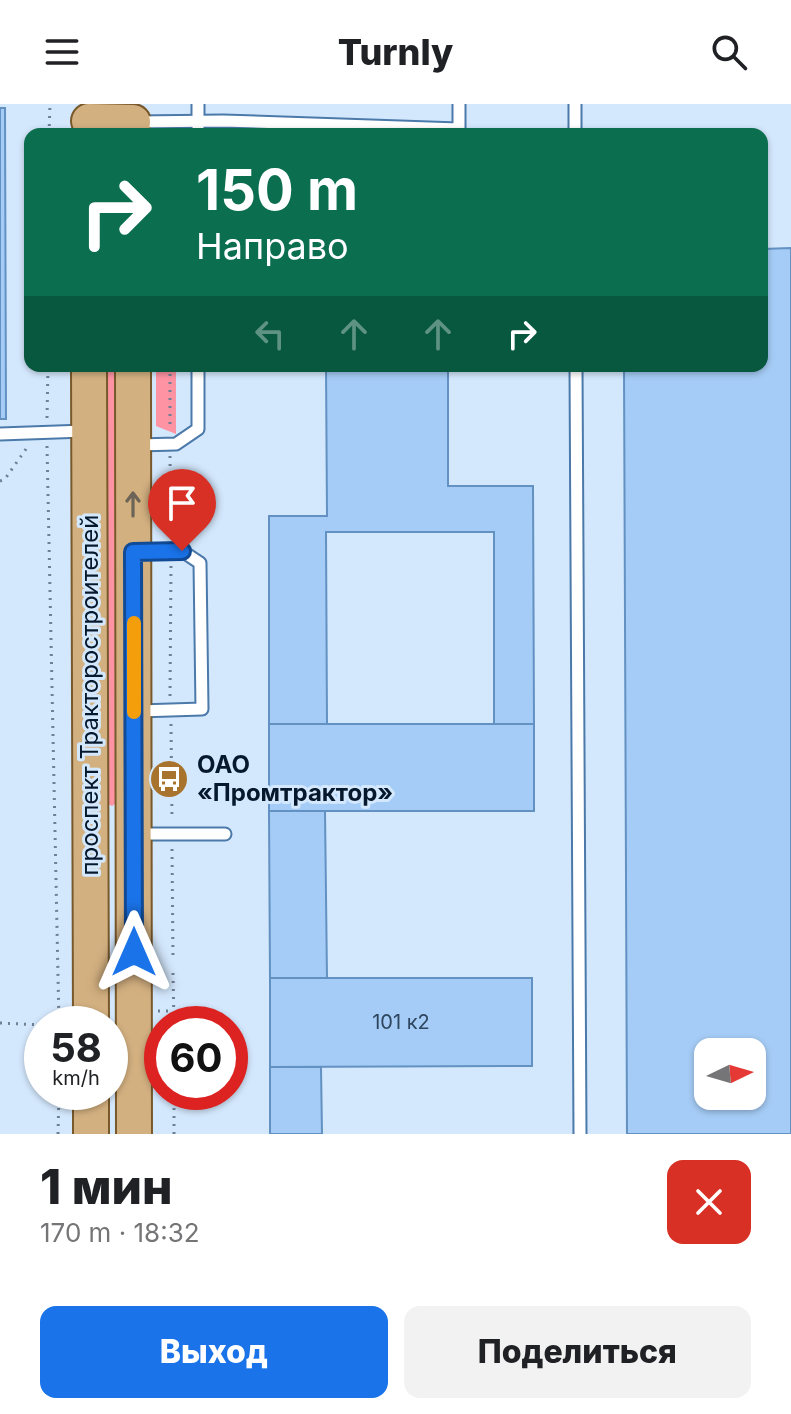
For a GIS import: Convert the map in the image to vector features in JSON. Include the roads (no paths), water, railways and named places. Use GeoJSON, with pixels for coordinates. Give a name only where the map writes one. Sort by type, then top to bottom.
{"type":"FeatureCollection","features":[{"type":"Feature","properties":{"kind":"main road"},"geometry":{"type":"LineString","coordinates":[[89,120],[133,120]]}},
{"type":"Feature","properties":{"kind":"main road","name":"проспект Тракторостроителей"},"geometry":{"type":"LineString","coordinates":[[89,372],[91,1006]]}},
{"type":"Feature","properties":{"kind":"main road","name":"проспект Тракторостроителей"},"geometry":{"type":"LineString","coordinates":[[133,372],[134,1134]]}},
{"type":"Feature","properties":{"kind":"main road"},"geometry":{"type":"LineString","coordinates":[[90,834],[134,834]]}},
{"type":"Feature","properties":{"kind":"main road"},"geometry":{"type":"LineString","coordinates":[[91,1110],[91,1134]]}},
{"type":"Feature","properties":{"kind":"lane"},"geometry":{"type":"LineString","coordinates":[[133,120],[198,128],[198,104]]}},
{"type":"Feature","properties":{"kind":"lane"},"geometry":{"type":"LineString","coordinates":[[459,104],[459,128]]}},
{"type":"Feature","properties":{"kind":"lane"},"geometry":{"type":"LineString","coordinates":[[575,104],[575,128]]}},
{"type":"Feature","properties":{"kind":"lane"},"geometry":{"type":"LineString","coordinates":[[133,445],[176,444],[198,429],[198,372]]}},
{"type":"Feature","properties":{"kind":"lane"},"geometry":{"type":"LineString","coordinates":[[576,372],[580,1134]]}},
{"type":"Feature","properties":{"kind":"lane"},"geometry":{"type":"LineString","coordinates":[[0,434],[89,431]]}},
{"type":"Feature","properties":{"kind":"lane"},"geometry":{"type":"LineString","coordinates":[[133,552],[182,551],[200,563],[202,709],[134,711]]}},
{"type":"Feature","properties":{"kind":"lane"},"geometry":{"type":"LineString","coordinates":[[134,834],[225,834]]}},
{"type":"Feature","properties":{"kind":"place","name":"ОАО «Промтрактор»"},"geometry":{"type":"Point","coordinates":[169,779]}}]}
